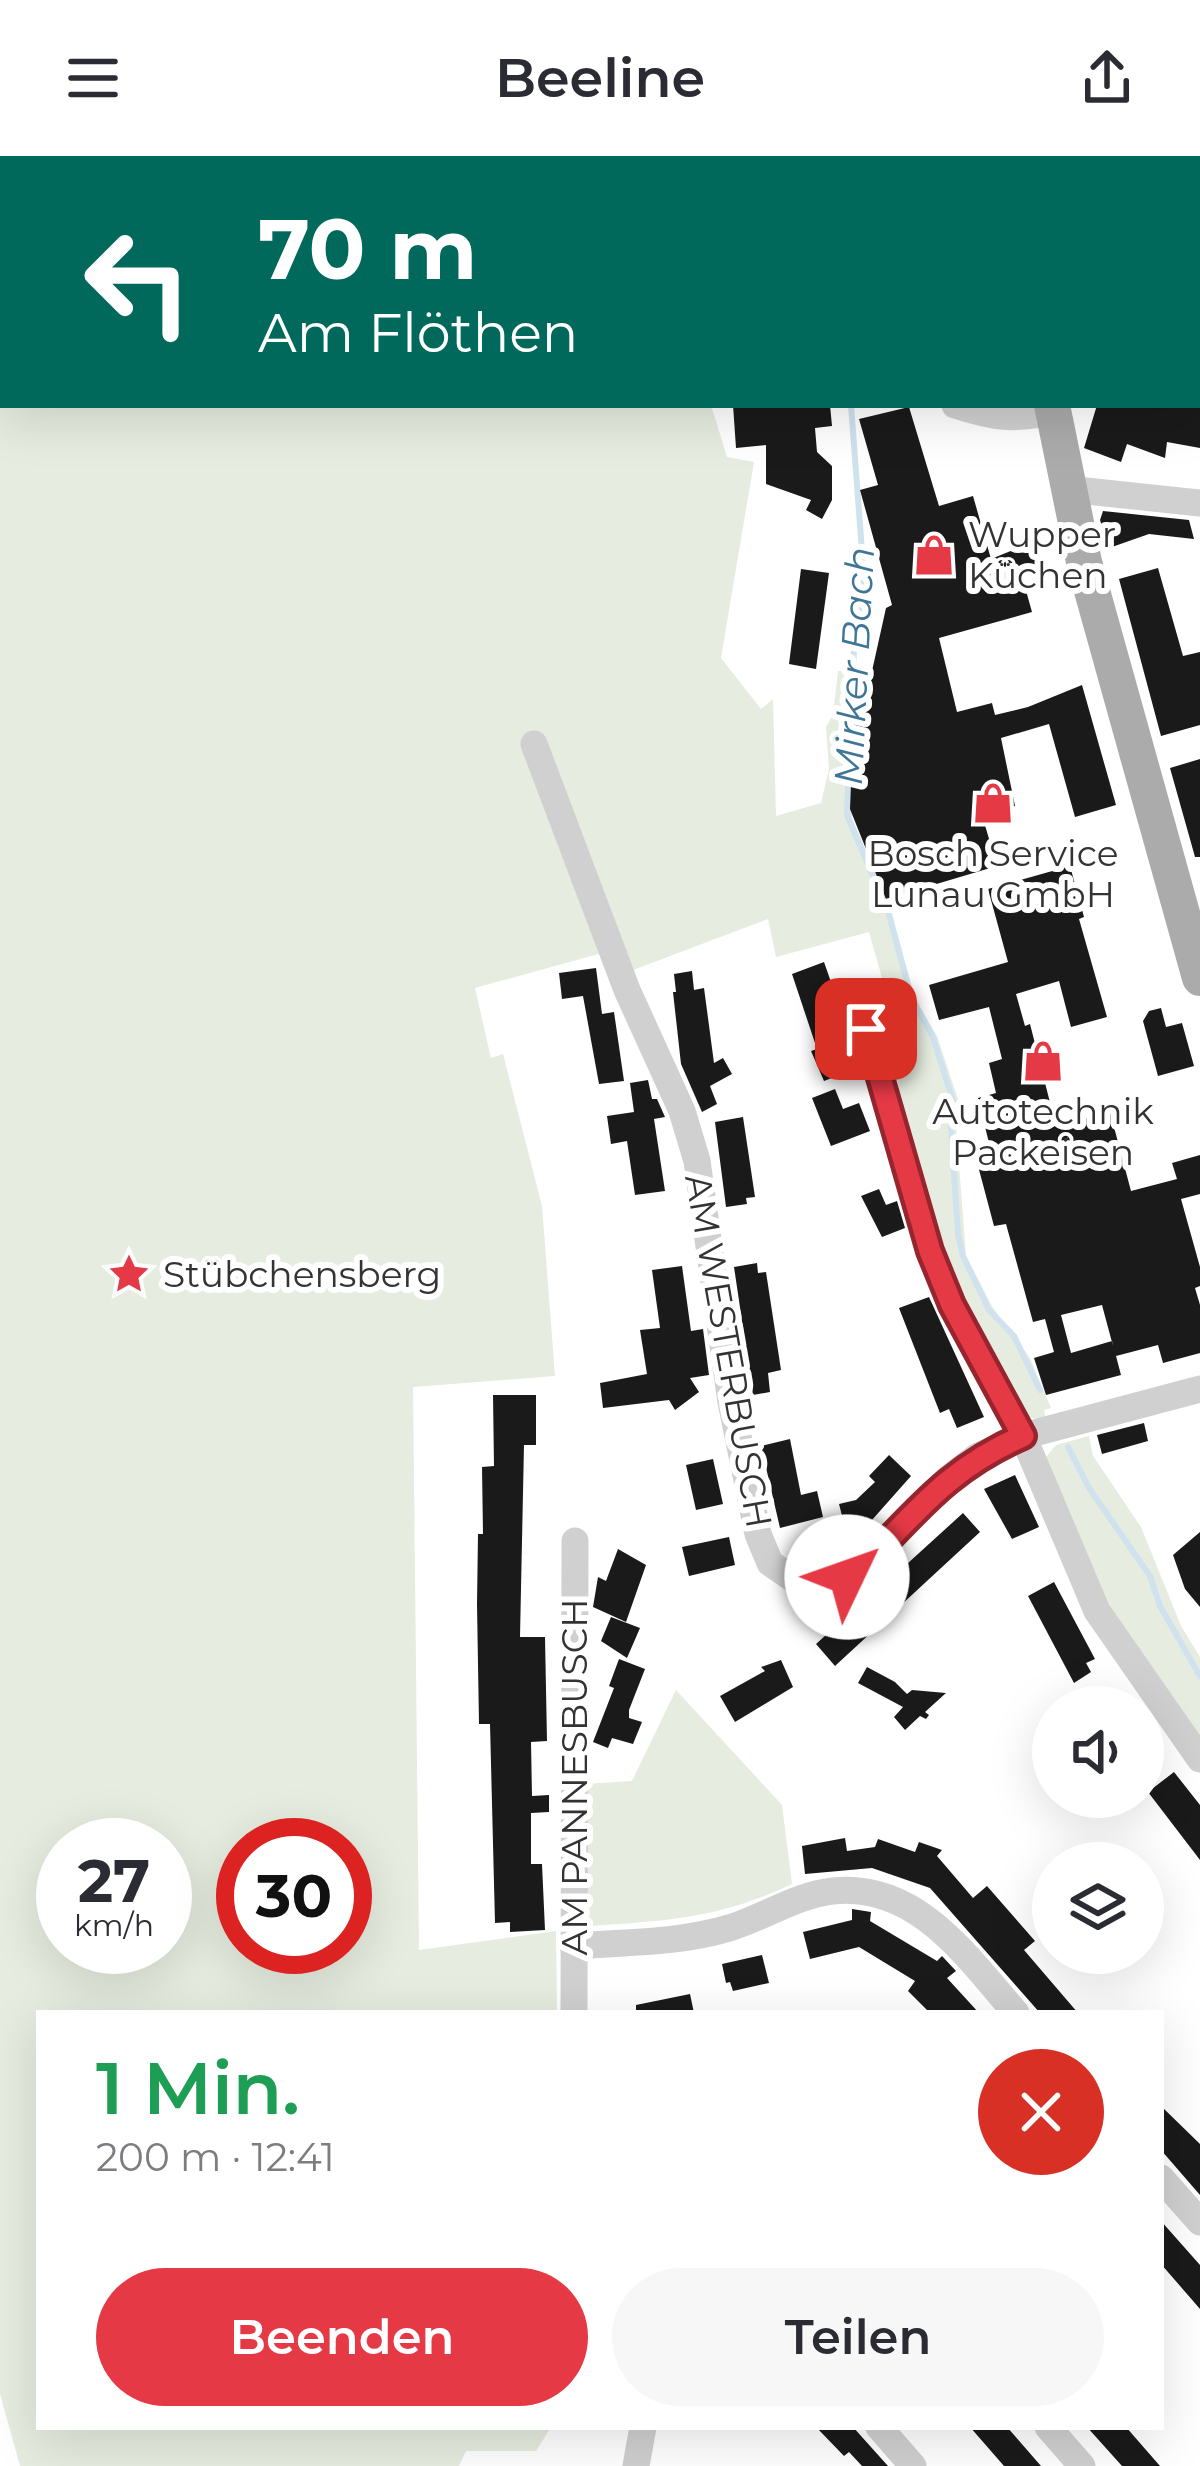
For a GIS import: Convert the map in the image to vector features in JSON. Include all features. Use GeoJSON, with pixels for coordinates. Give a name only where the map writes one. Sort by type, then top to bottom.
{"type":"FeatureCollection","features":[{"type":"Feature","properties":{"kind":"main road"},"geometry":{"type":"LineString","coordinates":[[1052,409],[1087,573],[1200,978]]}},
{"type":"Feature","properties":{"kind":"street"},"geometry":{"type":"LineString","coordinates":[[967,408],[1014,420],[1052,409]]}},
{"type":"Feature","properties":{"kind":"street"},"geometry":{"type":"LineString","coordinates":[[1067,489],[1200,503]]}},
{"type":"Feature","properties":{"kind":"street","name":"AM WESTERBUSCH"},"geometry":{"type":"LineString","coordinates":[[534,744],[627,989],[682,1112],[697,1161],[731,1402],[758,1534],[770,1563],[799,1583],[828,1585],[862,1567],[949,1478],[978,1456],[1023,1436],[1200,1389]]}},
{"type":"Feature","properties":{"kind":"street"},"geometry":{"type":"LineString","coordinates":[[866,1029],[930,1251],[952,1305],[1023,1436],[1096,1611],[1200,1759]]}},
{"type":"Feature","properties":{"kind":"street","name":"AM PANNESBUSCH"},"geometry":{"type":"LineString","coordinates":[[574,2010],[575,1541]]}},
{"type":"Feature","properties":{"kind":"street"},"geometry":{"type":"LineString","coordinates":[[573,1946],[699,1936],[833,1891],[866,1894],[924,1915],[1013,2010]]}},
{"type":"Feature","properties":{"kind":"street"},"geometry":{"type":"LineString","coordinates":[[1164,2181],[1200,2222]]}},
{"type":"Feature","properties":{"kind":"street"},"geometry":{"type":"LineString","coordinates":[[636,2466],[642,2430]]}},
{"type":"Feature","properties":{"kind":"street"},"geometry":{"type":"LineString","coordinates":[[882,2430],[914,2466]]}},
{"type":"Feature","properties":{"kind":"street"},"geometry":{"type":"LineString","coordinates":[[1051,2430],[1082,2466]]}},
{"type":"Feature","properties":{"kind":"shaded area"},"geometry":{"type":"Polygon","coordinates":[[[0,408],[712,408],[727,457],[754,462],[721,658],[761,709],[773,699],[776,816],[821,803],[829,769],[826,727],[833,715],[838,671],[856,671],[852,818],[890,907],[915,998],[937,1036],[961,1108],[956,1125],[966,1256],[993,1308],[1030,1358],[1051,1408],[1044,1410],[1047,1422],[1025,1416],[961,1306],[899,1108],[898,1060],[885,1008],[890,1006],[869,932],[776,957],[768,919],[633,970],[620,948],[475,988],[491,1058],[503,1054],[542,1206],[555,1376],[413,1387],[419,1950],[556,1931],[557,2010],[36,2010],[36,2430],[549,2430],[536,2451],[466,2451],[459,2466],[20,2466],[0,2394],[0,408]]]}},
{"type":"Feature","properties":{"kind":"shaded area"},"geometry":{"type":"Polygon","coordinates":[[[1089,1436],[1093,1456],[1141,1527],[1181,1626],[1200,1657],[1200,1743],[1164,1686],[1102,1605],[1046,1457],[1056,1445],[1089,1436]]]}},
{"type":"Feature","properties":{"kind":"shaded area"},"geometry":{"type":"Polygon","coordinates":[[[676,1690],[782,1805],[792,1884],[694,1916],[591,1926],[587,1924],[584,1784],[632,1781],[676,1690]]]}},
{"type":"Feature","properties":{"kind":"building"},"geometry":{"type":"Polygon","coordinates":[[[733,408],[830,408],[832,426],[815,428],[817,452],[832,466],[832,500],[822,519],[806,510],[811,500],[766,484],[766,445],[736,448],[733,408]]]}},
{"type":"Feature","properties":{"kind":"building"},"geometry":{"type":"Polygon","coordinates":[[[909,408],[939,506],[973,496],[991,559],[1025,545],[1041,559],[1041,567],[1021,573],[1032,612],[939,638],[957,712],[992,703],[995,715],[1082,685],[1116,805],[1075,817],[1049,724],[1001,738],[1015,806],[982,815],[997,866],[886,899],[850,809],[855,687],[861,674],[872,671],[886,608],[892,605],[860,490],[878,485],[859,419],[909,408]]]}},
{"type":"Feature","properties":{"kind":"building"},"geometry":{"type":"Polygon","coordinates":[[[1096,408],[1200,408],[1200,448],[1167,442],[1165,458],[1127,444],[1121,462],[1084,448],[1096,408]]]}},
{"type":"Feature","properties":{"kind":"building"},"geometry":{"type":"Polygon","coordinates":[[[1103,511],[1189,520],[1194,539],[1149,534],[1109,548],[1100,520],[1103,511]]]}},
{"type":"Feature","properties":{"kind":"building"},"geometry":{"type":"Polygon","coordinates":[[[1158,568],[1183,656],[1200,652],[1200,725],[1161,736],[1119,579],[1158,568]]]}},
{"type":"Feature","properties":{"kind":"building"},"geometry":{"type":"Polygon","coordinates":[[[801,569],[829,573],[816,669],[789,664],[801,569]]]}},
{"type":"Feature","properties":{"kind":"building"},"geometry":{"type":"Polygon","coordinates":[[[1200,759],[1200,857],[1195,857],[1170,768],[1200,759]]]}},
{"type":"Feature","properties":{"kind":"building"},"geometry":{"type":"Polygon","coordinates":[[[1070,866],[1084,917],[1079,919],[1107,1017],[1071,1027],[1059,981],[1016,994],[1025,1026],[1030,1024],[1056,1126],[1110,1112],[1131,1191],[1177,1179],[1172,1163],[1200,1155],[1200,1194],[1181,1199],[1200,1267],[1200,1286],[1195,1288],[1200,1305],[1200,1353],[1163,1363],[1158,1345],[1116,1356],[1121,1375],[1046,1395],[1034,1358],[1054,1352],[1045,1319],[1033,1322],[1006,1224],[994,1226],[973,1147],[989,1143],[978,1098],[996,1093],[989,1063],[1002,1059],[989,1007],[939,1020],[929,985],[1008,962],[988,889],[1070,866]],[[1102,1305],[1061,1315],[1071,1353],[1112,1341],[1102,1305]]]}},
{"type":"Feature","properties":{"kind":"building"},"geometry":{"type":"Polygon","coordinates":[[[824,962],[840,1008],[829,1012],[852,1070],[824,1081],[811,1051],[817,1049],[792,974],[824,962]]]}},
{"type":"Feature","properties":{"kind":"building"},"geometry":{"type":"Polygon","coordinates":[[[596,968],[602,1014],[614,1012],[624,1081],[599,1084],[583,996],[562,999],[559,973],[596,968]]]}},
{"type":"Feature","properties":{"kind":"building"},"geometry":{"type":"Polygon","coordinates":[[[692,971],[694,990],[704,988],[714,1063],[723,1058],[732,1074],[710,1086],[717,1104],[702,1112],[681,1064],[673,992],[674,974],[692,971]]]}},
{"type":"Feature","properties":{"kind":"building"},"geometry":{"type":"Polygon","coordinates":[[[1161,1008],[1166,1027],[1182,1023],[1194,1066],[1158,1076],[1143,1021],[1149,1011],[1161,1008]]]}},
{"type":"Feature","properties":{"kind":"building"},"geometry":{"type":"Polygon","coordinates":[[[648,1080],[652,1099],[657,1099],[665,1117],[654,1119],[665,1191],[635,1195],[627,1141],[611,1144],[607,1116],[634,1112],[630,1083],[648,1080]]]}},
{"type":"Feature","properties":{"kind":"building"},"geometry":{"type":"Polygon","coordinates":[[[835,1089],[843,1109],[859,1103],[870,1131],[831,1146],[812,1098],[835,1089]]]}},
{"type":"Feature","properties":{"kind":"building"},"geometry":{"type":"Polygon","coordinates":[[[743,1117],[755,1197],[746,1198],[747,1204],[726,1207],[715,1122],[743,1117]]]}},
{"type":"Feature","properties":{"kind":"building"},"geometry":{"type":"Polygon","coordinates":[[[879,1189],[886,1205],[897,1201],[905,1228],[882,1237],[861,1196],[879,1189]]]}},
{"type":"Feature","properties":{"kind":"building"},"geometry":{"type":"Polygon","coordinates":[[[757,1263],[758,1273],[766,1272],[781,1370],[768,1373],[770,1392],[753,1395],[734,1267],[757,1263]]]}},
{"type":"Feature","properties":{"kind":"building"},"geometry":{"type":"Polygon","coordinates":[[[682,1266],[691,1331],[703,1329],[709,1375],[690,1378],[699,1392],[675,1410],[669,1400],[603,1408],[600,1383],[647,1374],[640,1330],[660,1328],[652,1270],[682,1266]]]}},
{"type":"Feature","properties":{"kind":"building"},"geometry":{"type":"Polygon","coordinates":[[[929,1297],[984,1417],[957,1428],[949,1409],[940,1413],[899,1308],[929,1297]]]}},
{"type":"Feature","properties":{"kind":"building"},"geometry":{"type":"Polygon","coordinates":[[[493,1395],[536,1395],[536,1445],[524,1445],[520,1637],[545,1637],[547,1741],[531,1742],[532,1796],[549,1795],[549,1812],[531,1813],[531,1864],[542,1864],[545,1930],[510,1932],[510,1922],[495,1923],[490,1724],[479,1724],[477,1604],[482,1467],[494,1466],[493,1395]]]}},
{"type":"Feature","properties":{"kind":"building"},"geometry":{"type":"Polygon","coordinates":[[[1144,1423],[1148,1441],[1102,1454],[1097,1435],[1144,1423]]]}},
{"type":"Feature","properties":{"kind":"building"},"geometry":{"type":"Polygon","coordinates":[[[790,1439],[801,1495],[817,1491],[823,1517],[780,1528],[761,1446],[790,1439]]]}},
{"type":"Feature","properties":{"kind":"building"},"geometry":{"type":"Polygon","coordinates":[[[889,1455],[911,1476],[864,1529],[865,1535],[848,1539],[839,1504],[856,1500],[875,1482],[869,1476],[889,1455]]]}},
{"type":"Feature","properties":{"kind":"building"},"geometry":{"type":"Polygon","coordinates":[[[713,1459],[723,1504],[696,1510],[686,1465],[713,1459]]]}},
{"type":"Feature","properties":{"kind":"building"},"geometry":{"type":"Polygon","coordinates":[[[1015,1475],[1039,1527],[1012,1539],[984,1489],[1015,1475]]]}},
{"type":"Feature","properties":{"kind":"building"},"geometry":{"type":"Polygon","coordinates":[[[963,1513],[980,1532],[835,1666],[816,1644],[857,1607],[854,1603],[870,1589],[874,1594],[963,1513]]]}},
{"type":"Feature","properties":{"kind":"building"},"geometry":{"type":"Polygon","coordinates":[[[1200,1532],[1200,1607],[1185,1589],[1173,1555],[1200,1532]]]}},
{"type":"Feature","properties":{"kind":"building"},"geometry":{"type":"Polygon","coordinates":[[[729,1537],[735,1565],[689,1576],[682,1547],[729,1537]]]}},
{"type":"Feature","properties":{"kind":"building"},"geometry":{"type":"Polygon","coordinates":[[[618,1549],[646,1565],[626,1622],[593,1607],[598,1577],[606,1581],[618,1549]]]}},
{"type":"Feature","properties":{"kind":"building"},"geometry":{"type":"Polygon","coordinates":[[[1054,1582],[1095,1659],[1086,1663],[1091,1672],[1074,1683],[1028,1596],[1054,1582]]]}},
{"type":"Feature","properties":{"kind":"building"},"geometry":{"type":"Polygon","coordinates":[[[611,1617],[640,1628],[627,1658],[601,1641],[611,1617]]]}},
{"type":"Feature","properties":{"kind":"building"},"geometry":{"type":"Polygon","coordinates":[[[619,1659],[645,1669],[629,1710],[629,1718],[642,1722],[633,1744],[612,1738],[608,1748],[593,1742],[614,1688],[609,1686],[619,1659]]]}},
{"type":"Feature","properties":{"kind":"building"},"geometry":{"type":"Polygon","coordinates":[[[781,1660],[793,1687],[735,1722],[720,1696],[765,1671],[761,1667],[781,1660]]]}},
{"type":"Feature","properties":{"kind":"building"},"geometry":{"type":"Polygon","coordinates":[[[867,1667],[907,1694],[912,1690],[946,1693],[925,1712],[926,1719],[920,1716],[905,1730],[894,1717],[903,1707],[858,1683],[867,1667]]]}},
{"type":"Feature","properties":{"kind":"building"},"geometry":{"type":"Polygon","coordinates":[[[1174,1772],[1200,1805],[1200,1860],[1164,1813],[1164,1780],[1174,1772]]]}},
{"type":"Feature","properties":{"kind":"building"},"geometry":{"type":"Polygon","coordinates":[[[845,1838],[847,1851],[875,1847],[878,1839],[915,1852],[919,1842],[942,1850],[937,1856],[973,1898],[987,1886],[1032,1938],[1024,1950],[1032,1959],[1032,1974],[1045,1974],[1075,2010],[1037,2010],[930,1888],[872,1868],[805,1874],[802,1846],[845,1838]]]}},
{"type":"Feature","properties":{"kind":"building"},"geometry":{"type":"Polygon","coordinates":[[[852,1909],[871,1912],[870,1921],[937,1961],[942,1956],[956,1971],[947,1978],[976,2010],[927,2010],[908,1991],[915,1981],[859,1947],[810,1959],[803,1932],[852,1920],[852,1909]]]}},
{"type":"Feature","properties":{"kind":"building"},"geometry":{"type":"Polygon","coordinates":[[[762,1955],[769,1983],[733,1991],[722,1964],[762,1955]]]}},
{"type":"Feature","properties":{"kind":"building"},"geometry":{"type":"Polygon","coordinates":[[[690,1994],[693,2010],[636,2010],[636,2005],[690,1994]]]}},
{"type":"Feature","properties":{"kind":"building"},"geometry":{"type":"Polygon","coordinates":[[[1164,2109],[1200,2144],[1200,2195],[1164,2153],[1164,2109]]]}},
{"type":"Feature","properties":{"kind":"building"},"geometry":{"type":"Polygon","coordinates":[[[1164,2224],[1200,2265],[1200,2309],[1164,2267],[1164,2224]]]}},
{"type":"Feature","properties":{"kind":"building"},"geometry":{"type":"Polygon","coordinates":[[[819,2430],[856,2430],[888,2466],[862,2466],[849,2452],[844,2456],[819,2430]]]}},
{"type":"Feature","properties":{"kind":"building"},"geometry":{"type":"Polygon","coordinates":[[[973,2430],[1010,2430],[1041,2466],[1004,2466],[973,2430]]]}},
{"type":"Feature","properties":{"kind":"building"},"geometry":{"type":"Polygon","coordinates":[[[1090,2430],[1129,2430],[1160,2466],[1122,2466],[1090,2430]]]}},
{"type":"Feature","properties":{"kind":"waterway","name":"Mirker Bach"},"geometry":{"type":"LineString","coordinates":[[851,408],[864,578],[854,648],[847,815],[888,911],[911,997],[933,1037],[956,1111],[951,1126],[963,1256],[989,1310],[1014,1336],[1040,1390]]}},
{"type":"Feature","properties":{"kind":"waterway","name":"Mirker Bach"},"geometry":{"type":"LineString","coordinates":[[1068,1447],[1089,1488],[1150,1576],[1160,1606],[1200,1676]]}},
{"type":"Feature","properties":{"kind":"place","name":"Wupper Küchen"},"geometry":{"type":"Point","coordinates":[934,555]}},
{"type":"Feature","properties":{"kind":"place","name":"Bosch Service Lunau GmbH"},"geometry":{"type":"Point","coordinates":[993,803]}},
{"type":"Feature","properties":{"kind":"place","name":"Autotechnik Packeisen"},"geometry":{"type":"Point","coordinates":[1043,1061]}},
{"type":"Feature","properties":{"kind":"place","name":"Stübchensberg"},"geometry":{"type":"Point","coordinates":[129,1274]}},
{"type":"Feature","properties":{"kind":"route"},"geometry":{"type":"LineString","coordinates":[[847,1577],[949,1478],[978,1456],[1023,1436],[952,1305],[930,1251],[866,1029]]}}]}
